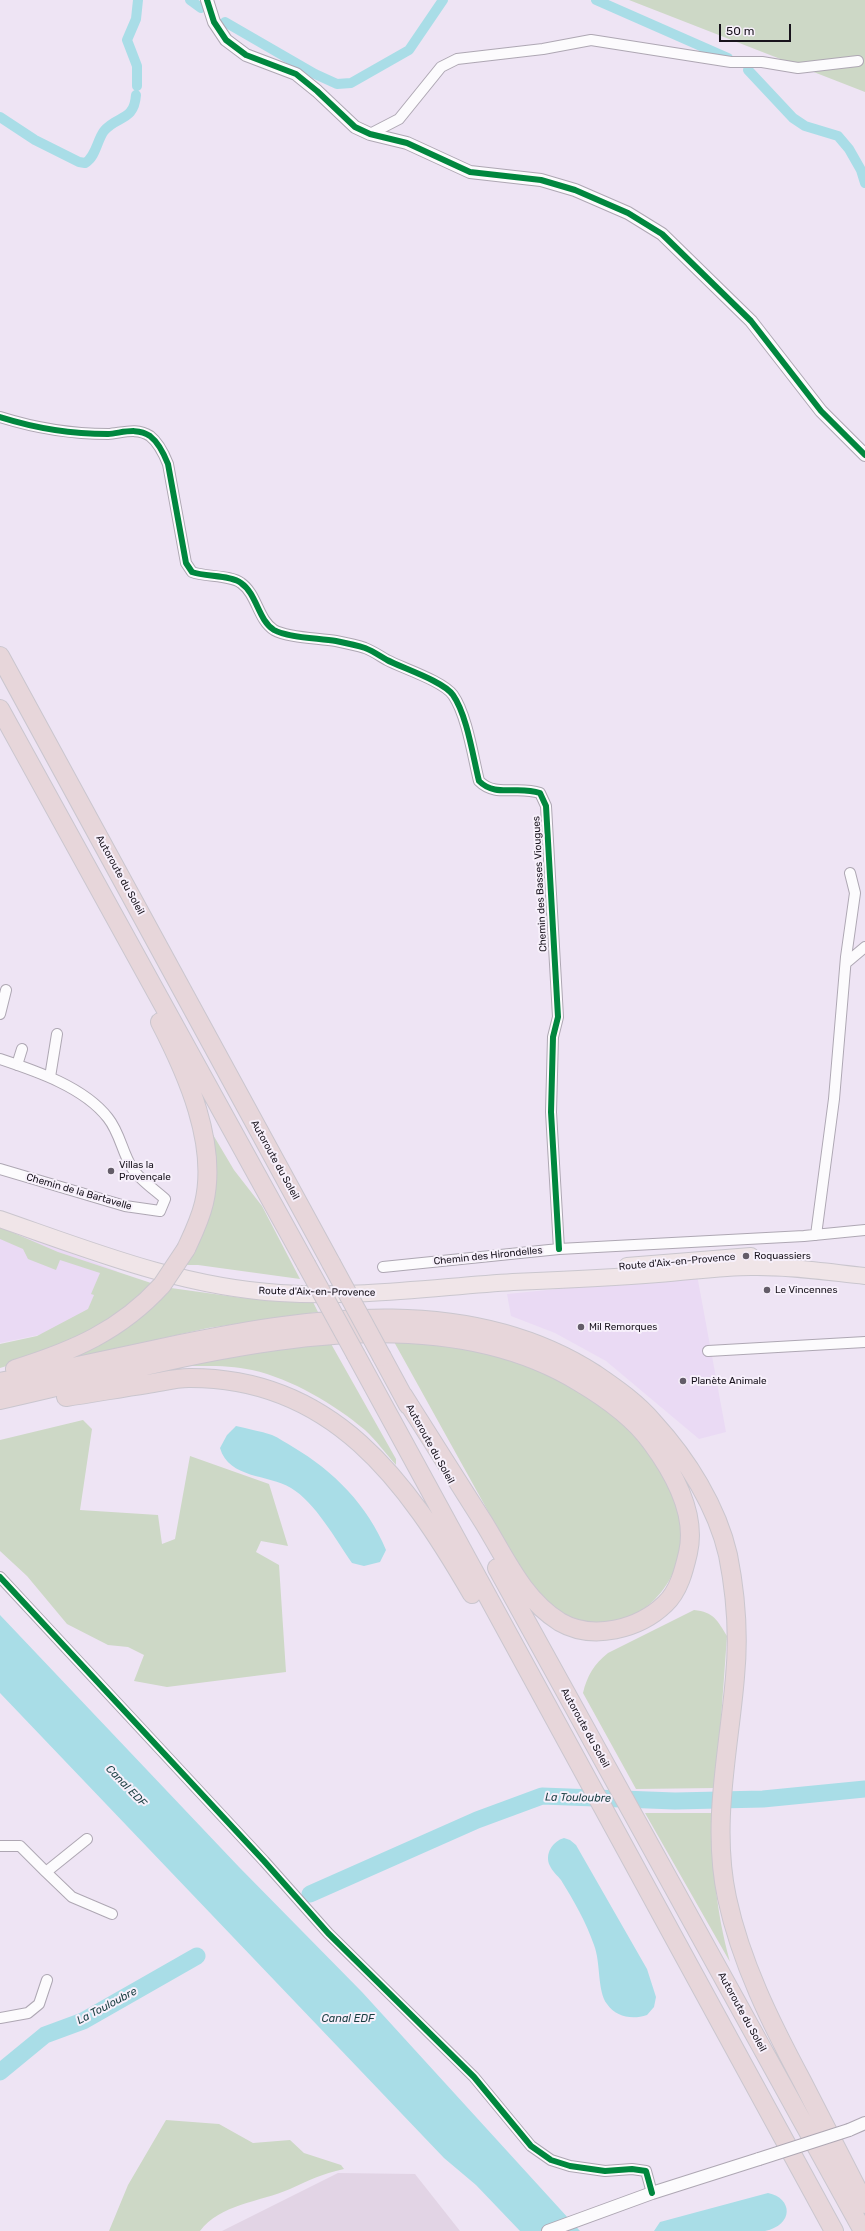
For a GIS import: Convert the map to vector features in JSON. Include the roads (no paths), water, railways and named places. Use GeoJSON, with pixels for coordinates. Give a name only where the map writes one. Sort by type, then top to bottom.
{"type":"FeatureCollection","features":[{"type":"Feature","properties":{"kind":"highway","name":"Autoroute du Soleil"},"geometry":{"type":"LineString","coordinates":[[0,656],[613,1780],[863,2231]]}},
{"type":"Feature","properties":{"kind":"highway"},"geometry":{"type":"LineString","coordinates":[[0,709],[356,1355],[834,2231]]}},
{"type":"Feature","properties":{"kind":"highway"},"geometry":{"type":"LineString","coordinates":[[0,1373],[43,1360],[89,1342],[145,1304],[162,1285],[186,1249],[198,1225],[204,1202],[207,1169],[203,1136],[195,1101],[169,1039],[74,844]]}},
{"type":"Feature","properties":{"kind":"highway"},"geometry":{"type":"LineString","coordinates":[[0,1382],[256,1329],[315,1321],[386,1318],[434,1320],[480,1328],[523,1339],[572,1359],[638,1405],[673,1443],[707,1499],[727,1552],[736,1610],[736,1672],[721,1810],[726,1893],[734,1926],[748,1967],[770,2020],[865,2204]]}},
{"type":"Feature","properties":{"kind":"highway"},"geometry":{"type":"LineString","coordinates":[[0,1400],[212,1352],[321,1336],[392,1333],[446,1338],[485,1344],[523,1356],[566,1374],[599,1394],[629,1418],[646,1435],[666,1462],[681,1493],[688,1517],[690,1543],[684,1572],[667,1603],[636,1622],[622,1628],[593,1632],[562,1623],[534,1602],[514,1575],[492,1535],[403,1395]]}},
{"type":"Feature","properties":{"kind":"highway"},"geometry":{"type":"LineString","coordinates":[[0,1407],[188,1378],[220,1380],[250,1385],[270,1391],[316,1410],[340,1426],[377,1458],[414,1503],[452,1558],[553,1735],[588,1781]]}},
{"type":"Feature","properties":{"kind":"main road","name":"Route d'Aix-en-Provence"},"geometry":{"type":"LineString","coordinates":[[0,1211],[57,1239]]}},
{"type":"Feature","properties":{"kind":"main road","name":"Route d'Aix-en-Provence"},"geometry":{"type":"LineString","coordinates":[[0,1219],[128,1264],[200,1283],[280,1293],[391,1293],[513,1282],[573,1280],[747,1267],[865,1274]]}},
{"type":"Feature","properties":{"kind":"main road","name":"Route d'Aix-en-Provence"},"geometry":{"type":"LineString","coordinates":[[513,1282],[573,1271],[691,1259],[746,1256],[786,1257],[865,1274]]}},
{"type":"Feature","properties":{"kind":"street"},"geometry":{"type":"LineString","coordinates":[[207,0],[214,22],[226,40],[246,55],[296,74],[355,127],[370,134],[407,143],[470,172],[541,180],[575,190],[628,213],[662,234],[751,321],[821,411],[865,455]]}},
{"type":"Feature","properties":{"kind":"street"},"geometry":{"type":"LineString","coordinates":[[370,134],[398,119],[441,66],[457,59],[543,49],[591,40],[731,62],[762,62],[798,68],[858,60]]}},
{"type":"Feature","properties":{"kind":"street","name":"Chemin des Basses Viougues"},"geometry":{"type":"LineString","coordinates":[[0,417],[34,427],[65,431],[109,434],[129,430],[150,436],[162,451],[168,464],[186,563],[192,572],[203,576],[235,579],[242,583],[251,592],[266,622],[273,630],[366,648],[388,660],[421,674],[452,693],[460,706],[479,781],[485,788],[493,790],[528,789],[540,793],[546,806],[558,1017],[553,1037],[551,1112],[559,1249]]}},
{"type":"Feature","properties":{"kind":"street"},"geometry":{"type":"LineString","coordinates":[[816,1235],[835,1091],[846,964],[855,893],[850,873]]}},
{"type":"Feature","properties":{"kind":"street"},"geometry":{"type":"LineString","coordinates":[[846,964],[865,947]]}},
{"type":"Feature","properties":{"kind":"street"},"geometry":{"type":"LineString","coordinates":[[0,1014],[6,990]]}},
{"type":"Feature","properties":{"kind":"street"},"geometry":{"type":"LineString","coordinates":[[0,1059],[50,1077],[57,1034]]}},
{"type":"Feature","properties":{"kind":"street"},"geometry":{"type":"LineString","coordinates":[[17,1065],[22,1049]]}},
{"type":"Feature","properties":{"kind":"street","name":"Chemin de la Bartavelle"},"geometry":{"type":"LineString","coordinates":[[0,1169],[125,1206],[160,1210],[165,1199],[132,1169],[118,1132],[108,1117],[88,1100],[50,1077]]}},
{"type":"Feature","properties":{"kind":"street","name":"Chemin des Hirondelles"},"geometry":{"type":"LineString","coordinates":[[383,1267],[559,1249],[816,1235],[865,1230]]}},
{"type":"Feature","properties":{"kind":"street"},"geometry":{"type":"LineString","coordinates":[[689,1242],[691,1259]]}},
{"type":"Feature","properties":{"kind":"street"},"geometry":{"type":"LineString","coordinates":[[708,1351],[865,1342]]}},
{"type":"Feature","properties":{"kind":"street"},"geometry":{"type":"LineString","coordinates":[[0,1577],[264,1861],[328,1933],[474,2077],[532,2146],[551,2160],[570,2166],[606,2171],[641,2169],[646,2171],[652,2193]]}},
{"type":"Feature","properties":{"kind":"street"},"geometry":{"type":"LineString","coordinates":[[46,1872],[87,1839]]}},
{"type":"Feature","properties":{"kind":"street"},"geometry":{"type":"LineString","coordinates":[[0,1846],[20,1846],[72,1897],[112,1914]]}},
{"type":"Feature","properties":{"kind":"street"},"geometry":{"type":"LineString","coordinates":[[0,2018],[28,2013],[39,2004],[47,1980]]}},
{"type":"Feature","properties":{"kind":"street"},"geometry":{"type":"LineString","coordinates":[[548,2231],[652,2193],[849,2130],[865,2123]]}},
{"type":"Feature","properties":{"kind":"water"},"geometry":{"type":"Polygon","coordinates":[[[236,1426],[272,1435],[308,1457],[336,1479],[359,1504],[379,1534],[386,1550],[380,1562],[364,1566],[352,1563],[317,1512],[300,1494],[282,1484],[240,1471],[232,1465],[225,1458],[220,1448],[227,1435],[236,1426]]]}},
{"type":"Feature","properties":{"kind":"water","name":"Canal EDF"},"geometry":{"type":"Polygon","coordinates":[[[0,1615],[239,1867],[362,1992],[580,2231],[520,2231],[476,2185],[444,2158],[0,1693],[0,1615]]]}},
{"type":"Feature","properties":{"kind":"water"},"geometry":{"type":"Polygon","coordinates":[[[564,1838],[570,1840],[576,1845],[647,1969],[656,1997],[654,2007],[647,2015],[630,2017],[620,2015],[607,2004],[604,1998],[600,1984],[598,1960],[591,1936],[575,1904],[548,1861],[549,1853],[553,1845],[564,1838]]]}},
{"type":"Feature","properties":{"kind":"water"},"geometry":{"type":"Polygon","coordinates":[[[768,2193],[782,2200],[786,2206],[787,2212],[781,2223],[774,2228],[765,2231],[654,2231],[660,2222],[768,2193]]]}},
{"type":"Feature","properties":{"kind":"waterway"},"geometry":{"type":"LineString","coordinates":[[137,86],[137,66],[127,40],[136,19],[138,0]]}},
{"type":"Feature","properties":{"kind":"waterway"},"geometry":{"type":"LineString","coordinates":[[190,0],[201,8]]}},
{"type":"Feature","properties":{"kind":"waterway"},"geometry":{"type":"LineString","coordinates":[[225,22],[315,74],[337,84],[351,83],[409,50],[443,0]]}},
{"type":"Feature","properties":{"kind":"waterway"},"geometry":{"type":"LineString","coordinates":[[596,0],[728,58]]}},
{"type":"Feature","properties":{"kind":"waterway"},"geometry":{"type":"LineString","coordinates":[[748,70],[793,118],[805,126],[838,136],[849,149],[861,170],[865,183]]}},
{"type":"Feature","properties":{"kind":"waterway"},"geometry":{"type":"LineString","coordinates":[[0,117],[35,140],[79,162],[85,163],[92,157],[104,131],[132,110],[135,104],[136,95]]}},
{"type":"Feature","properties":{"kind":"waterway","name":"La Touloubre"},"geometry":{"type":"LineString","coordinates":[[310,1894],[477,1820],[542,1796],[675,1801],[763,1799],[865,1789]]}},
{"type":"Feature","properties":{"kind":"waterway","name":"La Touloubre"},"geometry":{"type":"LineString","coordinates":[[0,2072],[45,2035],[83,2021],[197,1956]]}},
{"type":"Feature","properties":{"kind":"place","name":"Villas la Provençale"},"geometry":{"type":"Point","coordinates":[111,1171]}},
{"type":"Feature","properties":{"kind":"place","name":"Roquassiers"},"geometry":{"type":"Point","coordinates":[746,1256]}},
{"type":"Feature","properties":{"kind":"place","name":"Le Vincennes"},"geometry":{"type":"Point","coordinates":[767,1290]}},
{"type":"Feature","properties":{"kind":"place","name":"Mil Remorques"},"geometry":{"type":"Point","coordinates":[581,1327]}},
{"type":"Feature","properties":{"kind":"place","name":"Planète Animale"},"geometry":{"type":"Point","coordinates":[683,1381]}}]}
